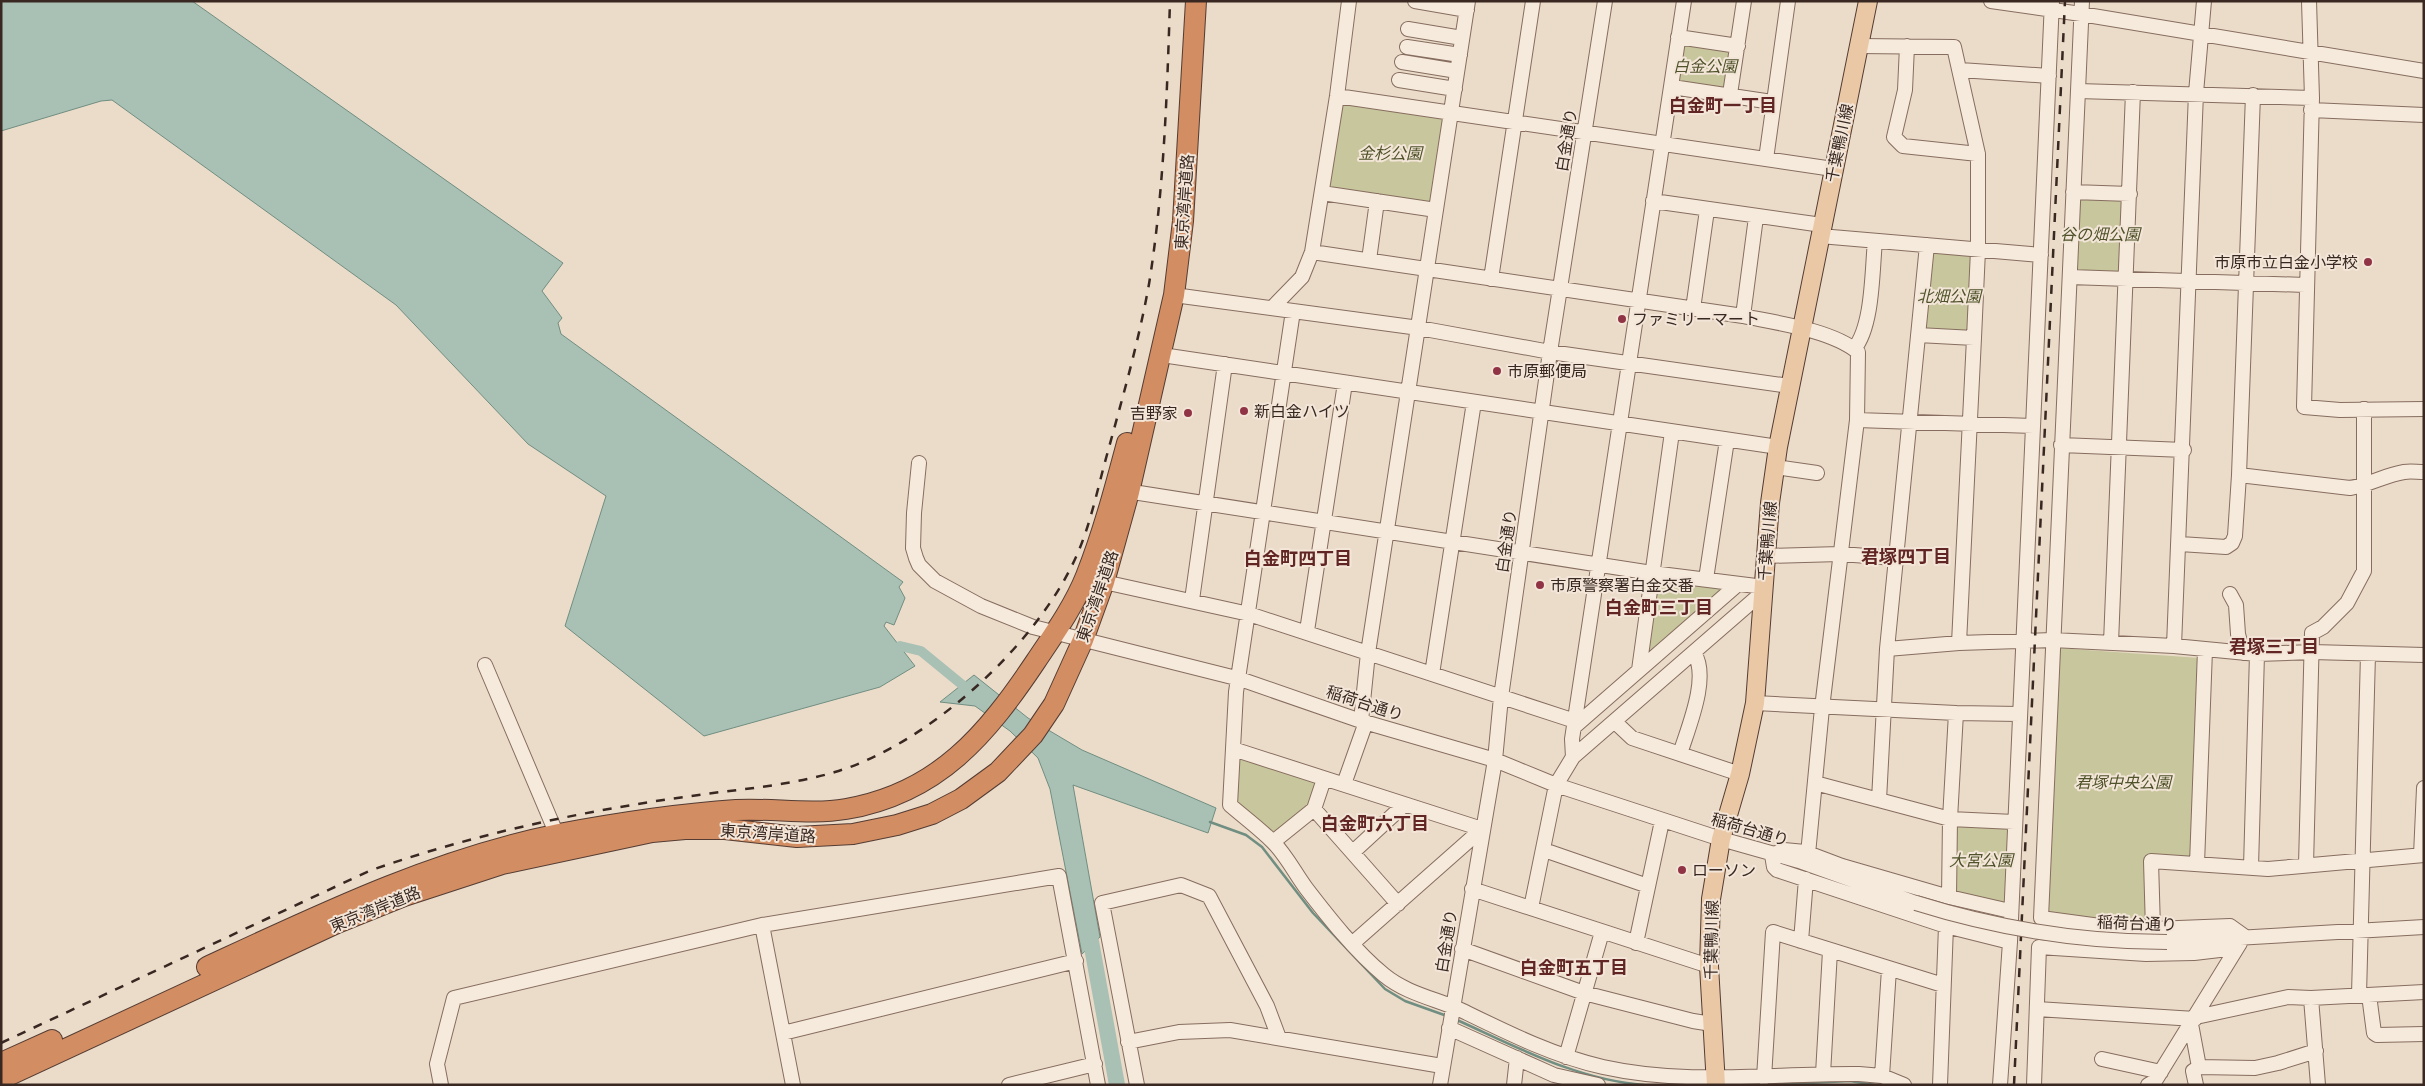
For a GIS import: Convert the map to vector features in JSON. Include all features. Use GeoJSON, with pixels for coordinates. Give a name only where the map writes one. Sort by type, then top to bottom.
{"type":"FeatureCollection","features":[{"type":"Feature","properties":{"kind":"highway","name":"東京湾岸道路"},"geometry":{"type":"LineString","coordinates":[[1,1063],[332,909],[400,882],[499,848],[685,829],[724,829],[797,837],[826,837],[887,827],[932,814],[961,799],[998,772],[1033,735],[1054,704],[1083,640],[1104,582],[1165,268],[1174,189],[1185,1]]}},
{"type":"Feature","properties":{"kind":"highway","name":"東京湾岸道路"},"geometry":{"type":"LineString","coordinates":[[1,1079],[337,923],[404,896],[502,864],[560,842],[650,817],[737,810],[843,810],[867,805],[909,790],[939,773],[986,730],[1025,678],[1056,632],[1086,576],[1122,491],[1162,354],[1174,295],[1184,211],[1196,1]]}},
{"type":"Feature","properties":{"kind":"main road","name":"千葉鴨川線"},"geometry":{"type":"LineString","coordinates":[[1716,1082],[1709,966],[1711,899],[1721,840],[1740,774],[1755,703],[1763,589],[1778,447],[1800,327],[1868,1]]}},
{"type":"Feature","properties":{"kind":"street"},"geometry":{"type":"LineString","coordinates":[[1272,308],[1302,277],[1312,252],[1337,96],[1349,1]]}},
{"type":"Feature","properties":{"kind":"street"},"geometry":{"type":"LineString","coordinates":[[1344,784],[1363,721],[1368,653],[1410,392],[1467,5],[1415,1]]}},
{"type":"Feature","properties":{"kind":"street"},"geometry":{"type":"LineString","coordinates":[[1491,279],[1533,1]]}},
{"type":"Feature","properties":{"kind":"street","name":"白金通り"},"geometry":{"type":"LineString","coordinates":[[1440,1085],[1448,1028],[1495,760],[1500,696],[1550,352],[1605,1]]}},
{"type":"Feature","properties":{"kind":"street"},"geometry":{"type":"LineString","coordinates":[[1574,757],[1575,724],[1684,1]]}},
{"type":"Feature","properties":{"kind":"street"},"geometry":{"type":"LineString","coordinates":[[1730,94],[1744,1]]}},
{"type":"Feature","properties":{"kind":"street"},"geometry":{"type":"LineString","coordinates":[[1766,159],[1772,102],[1788,1]]}},
{"type":"Feature","properties":{"kind":"street"},"geometry":{"type":"LineString","coordinates":[[1990,1],[2082,8],[2200,33],[2424,72]]}},
{"type":"Feature","properties":{"kind":"street"},"geometry":{"type":"LineString","coordinates":[[2174,646],[2184,450],[2188,282],[2196,93],[2204,1]]}},
{"type":"Feature","properties":{"kind":"street"},"geometry":{"type":"LineString","coordinates":[[2309,1],[2312,104],[2304,407],[2424,409]]}},
{"type":"Feature","properties":{"kind":"street"},"geometry":{"type":"LineString","coordinates":[[2000,1085],[2010,942],[2051,5]]}},
{"type":"Feature","properties":{"kind":"street"},"geometry":{"type":"LineString","coordinates":[[2082,8],[2052,640],[2041,918],[2100,926],[2153,929],[2230,926],[2244,936]]}},
{"type":"Feature","properties":{"kind":"street"},"geometry":{"type":"LineString","coordinates":[[1408,29],[1462,38]]}},
{"type":"Feature","properties":{"kind":"street"},"geometry":{"type":"LineString","coordinates":[[1678,37],[1738,46]]}},
{"type":"Feature","properties":{"kind":"street"},"geometry":{"type":"LineString","coordinates":[[1859,46],[1954,48],[1978,154],[1978,250],[1958,644]]}},
{"type":"Feature","properties":{"kind":"street"},"geometry":{"type":"LineString","coordinates":[[1907,46],[1905,90],[1894,137],[1903,146],[1978,154]]}},
{"type":"Feature","properties":{"kind":"street"},"geometry":{"type":"LineString","coordinates":[[1407,47],[1460,55]]}},
{"type":"Feature","properties":{"kind":"street"},"geometry":{"type":"LineString","coordinates":[[1402,62],[1458,71]]}},
{"type":"Feature","properties":{"kind":"street"},"geometry":{"type":"LineString","coordinates":[[1960,70],[2049,76]]}},
{"type":"Feature","properties":{"kind":"street"},"geometry":{"type":"LineString","coordinates":[[1399,80],[1455,89]]}},
{"type":"Feature","properties":{"kind":"street"},"geometry":{"type":"LineString","coordinates":[[1672,86],[1772,102]]}},
{"type":"Feature","properties":{"kind":"street"},"geometry":{"type":"LineString","coordinates":[[2078,91],[2253,95],[2312,104],[2424,115]]}},
{"type":"Feature","properties":{"kind":"street"},"geometry":{"type":"LineString","coordinates":[[2111,643],[2133,92]]}},
{"type":"Feature","properties":{"kind":"street"},"geometry":{"type":"LineString","coordinates":[[2180,544],[2226,547],[2232,543],[2235,536],[2239,475],[2253,95]]}},
{"type":"Feature","properties":{"kind":"street"},"geometry":{"type":"LineString","coordinates":[[1337,96],[1833,169]]}},
{"type":"Feature","properties":{"kind":"street"},"geometry":{"type":"LineString","coordinates":[[2073,192],[2130,194]]}},
{"type":"Feature","properties":{"kind":"street"},"geometry":{"type":"LineString","coordinates":[[1322,193],[1436,210]]}},
{"type":"Feature","properties":{"kind":"street"},"geometry":{"type":"LineString","coordinates":[[1369,260],[1377,201]]}},
{"type":"Feature","properties":{"kind":"street"},"geometry":{"type":"LineString","coordinates":[[1653,201],[1756,217],[1875,240],[2041,255]]}},
{"type":"Feature","properties":{"kind":"street"},"geometry":{"type":"LineString","coordinates":[[1694,309],[1707,210]]}},
{"type":"Feature","properties":{"kind":"street"},"geometry":{"type":"LineString","coordinates":[[1743,316],[1756,217]]}},
{"type":"Feature","properties":{"kind":"street"},"geometry":{"type":"LineString","coordinates":[[1854,349],[1861,341],[1866,321],[1875,240]]}},
{"type":"Feature","properties":{"kind":"street"},"geometry":{"type":"LineString","coordinates":[[1879,800],[1887,649],[1927,245]]}},
{"type":"Feature","properties":{"kind":"street"},"geometry":{"type":"LineString","coordinates":[[1312,252],[1743,316],[1800,327],[1858,352],[1858,420],[1822,708],[1808,854]]}},
{"type":"Feature","properties":{"kind":"street"},"geometry":{"type":"LineString","coordinates":[[2070,277],[2306,284]]}},
{"type":"Feature","properties":{"kind":"street"},"geometry":{"type":"LineString","coordinates":[[1174,295],[1419,328],[1550,352],[1789,386]]}},
{"type":"Feature","properties":{"kind":"street"},"geometry":{"type":"LineString","coordinates":[[1293,311],[1240,679],[1236,692],[1230,805],[1273,842],[1307,889],[1353,943],[1384,975],[1402,988],[1453,1006],[1528,1042],[1566,1057],[1603,1067],[1636,1073],[1716,1082],[1824,1074],[1882,1076],[1904,1085]]}},
{"type":"Feature","properties":{"kind":"street"},"geometry":{"type":"LineString","coordinates":[[1918,335],[1974,338]]}},
{"type":"Feature","properties":{"kind":"street"},"geometry":{"type":"LineString","coordinates":[[1162,354],[1542,413],[1778,447]]}},
{"type":"Feature","properties":{"kind":"street"},"geometry":{"type":"LineString","coordinates":[[1192,600],[1225,364]]}},
{"type":"Feature","properties":{"kind":"street"},"geometry":{"type":"LineString","coordinates":[[1307,632],[1345,383]]}},
{"type":"Feature","properties":{"kind":"street"},"geometry":{"type":"LineString","coordinates":[[1432,674],[1451,541],[1474,402]]}},
{"type":"Feature","properties":{"kind":"street"},"geometry":{"type":"LineString","coordinates":[[2306,865],[2312,633],[2323,627],[2347,603],[2364,571],[2366,486],[2364,409]]}},
{"type":"Feature","properties":{"kind":"street"},"geometry":{"type":"LineString","coordinates":[[1858,420],[2033,426]]}},
{"type":"Feature","properties":{"kind":"street"},"geometry":{"type":"LineString","coordinates":[[1639,670],[1672,432]]}},
{"type":"Feature","properties":{"kind":"street"},"geometry":{"type":"LineString","coordinates":[[1706,579],[1727,440]]}},
{"type":"Feature","properties":{"kind":"street"},"geometry":{"type":"LineString","coordinates":[[2061,446],[2184,450]]}},
{"type":"Feature","properties":{"kind":"street","name":"稲荷台通り"},"geometry":{"type":"LineString","coordinates":[[919,462],[913,548],[919,565],[948,590],[1017,620],[1083,640],[1240,679],[1363,721],[1495,760],[1556,785],[1662,821],[1721,840],[1799,861],[1916,904],[1966,919],[2018,930],[2089,939],[2167,942],[2219,940],[2244,936],[2360,932],[2424,927]]}},
{"type":"Feature","properties":{"kind":"street"},"geometry":{"type":"LineString","coordinates":[[1775,467],[1817,473]]}},
{"type":"Feature","properties":{"kind":"street"},"geometry":{"type":"LineString","coordinates":[[2239,475],[2350,488],[2366,486],[2376,480],[2404,472],[2424,472]]}},
{"type":"Feature","properties":{"kind":"street"},"geometry":{"type":"LineString","coordinates":[[1122,491],[1600,564],[1652,574],[1706,579],[1763,589]]}},
{"type":"Feature","properties":{"kind":"street"},"geometry":{"type":"LineString","coordinates":[[1766,556],[1840,554],[1895,558]]}},
{"type":"Feature","properties":{"kind":"street"},"geometry":{"type":"LineString","coordinates":[[1104,582],[1249,614],[1500,696],[1575,724]]}},
{"type":"Feature","properties":{"kind":"street"},"geometry":{"type":"LineString","coordinates":[[1575,724],[1737,585]]}},
{"type":"Feature","properties":{"kind":"street"},"geometry":{"type":"LineString","coordinates":[[1531,908],[1556,785],[1574,757],[1694,653],[1763,589]]}},
{"type":"Feature","properties":{"kind":"street"},"geometry":{"type":"LineString","coordinates":[[2230,594],[2236,605],[2238,634],[2250,654],[2251,867]]}},
{"type":"Feature","properties":{"kind":"street"},"geometry":{"type":"LineString","coordinates":[[1887,649],[2052,640],[2174,646],[2250,654],[2312,652],[2424,656]]}},
{"type":"Feature","properties":{"kind":"street"},"geometry":{"type":"LineString","coordinates":[[2197,864],[2204,650]]}},
{"type":"Feature","properties":{"kind":"street"},"geometry":{"type":"LineString","coordinates":[[1680,754],[1699,695],[1698,660],[1694,653]]}},
{"type":"Feature","properties":{"kind":"street"},"geometry":{"type":"LineString","coordinates":[[2368,654],[2364,859],[2360,932],[2364,995],[2374,1033],[2377,1035],[2424,1034]]}},
{"type":"Feature","properties":{"kind":"street"},"geometry":{"type":"LineString","coordinates":[[485,666],[560,842]]}},
{"type":"Feature","properties":{"kind":"street"},"geometry":{"type":"LineString","coordinates":[[1755,703],[1822,708],[2019,714]]}},
{"type":"Feature","properties":{"kind":"street"},"geometry":{"type":"LineString","coordinates":[[1949,897],[1950,819],[1956,713]]}},
{"type":"Feature","properties":{"kind":"street"},"geometry":{"type":"LineString","coordinates":[[1615,722],[1632,738],[1740,774]]}},
{"type":"Feature","properties":{"kind":"street"},"geometry":{"type":"LineString","coordinates":[[1233,749],[1344,784],[1404,806],[1482,829]]}},
{"type":"Feature","properties":{"kind":"street"},"geometry":{"type":"LineString","coordinates":[[1273,842],[1314,809],[1324,778]]}},
{"type":"Feature","properties":{"kind":"street"},"geometry":{"type":"LineString","coordinates":[[1815,784],[1950,819],[2014,822]]}},
{"type":"Feature","properties":{"kind":"street"},"geometry":{"type":"LineString","coordinates":[[2153,929],[2151,861],[2268,868],[2422,855],[2424,788]]}},
{"type":"Feature","properties":{"kind":"street"},"geometry":{"type":"LineString","coordinates":[[1353,852],[1404,806]]}},
{"type":"Feature","properties":{"kind":"street"},"geometry":{"type":"LineString","coordinates":[[1314,809],[1398,904]]}},
{"type":"Feature","properties":{"kind":"street"},"geometry":{"type":"LineString","coordinates":[[1636,943],[1662,821]]}},
{"type":"Feature","properties":{"kind":"street"},"geometry":{"type":"LineString","coordinates":[[1353,943],[1482,829]]}},
{"type":"Feature","properties":{"kind":"street"},"geometry":{"type":"LineString","coordinates":[[1544,850],[1648,886]]}},
{"type":"Feature","properties":{"kind":"street"},"geometry":{"type":"LineString","coordinates":[[2010,910],[1949,897],[1794,850],[1784,850],[1772,854],[1774,867],[1777,870],[1946,926],[2010,942]]}},
{"type":"Feature","properties":{"kind":"street"},"geometry":{"type":"LineString","coordinates":[[441,1085],[437,1064],[454,998],[762,925],[1059,876],[1098,1085]]}},
{"type":"Feature","properties":{"kind":"street"},"geometry":{"type":"LineString","coordinates":[[1801,941],[1806,880]]}},
{"type":"Feature","properties":{"kind":"street"},"geometry":{"type":"LineString","coordinates":[[1137,1085],[1102,902],[1180,885],[1209,896],[1267,1006],[1279,1038]]}},
{"type":"Feature","properties":{"kind":"street"},"geometry":{"type":"LineString","coordinates":[[1472,889],[1709,966]]}},
{"type":"Feature","properties":{"kind":"street"},"geometry":{"type":"LineString","coordinates":[[762,925],[793,1085]]}},
{"type":"Feature","properties":{"kind":"street"},"geometry":{"type":"LineString","coordinates":[[1940,1085],[1946,926]]}},
{"type":"Feature","properties":{"kind":"street"},"geometry":{"type":"LineString","coordinates":[[1566,1057],[1602,932]]}},
{"type":"Feature","properties":{"kind":"street"},"geometry":{"type":"LineString","coordinates":[[1764,1078],[1773,932],[1943,985]]}},
{"type":"Feature","properties":{"kind":"street"},"geometry":{"type":"LineString","coordinates":[[2034,1085],[2039,947],[2146,954],[2216,952],[2228,950],[2244,936]]}},
{"type":"Feature","properties":{"kind":"street"},"geometry":{"type":"LineString","coordinates":[[2102,1059],[2156,1081],[2244,936]]}},
{"type":"Feature","properties":{"kind":"street"},"geometry":{"type":"LineString","coordinates":[[1462,949],[1584,993],[1693,1021],[1712,1024]]}},
{"type":"Feature","properties":{"kind":"street"},"geometry":{"type":"LineString","coordinates":[[1824,1074],[1830,950]]}},
{"type":"Feature","properties":{"kind":"street"},"geometry":{"type":"LineString","coordinates":[[783,1032],[1076,961]]}},
{"type":"Feature","properties":{"kind":"street"},"geometry":{"type":"LineString","coordinates":[[1882,1076],[1890,969]]}},
{"type":"Feature","properties":{"kind":"street"},"geometry":{"type":"LineString","coordinates":[[2037,1009],[2194,1020],[2288,997],[2311,998],[2424,992]]}},
{"type":"Feature","properties":{"kind":"street"},"geometry":{"type":"LineString","coordinates":[[2311,998],[2318,1085]]}},
{"type":"Feature","properties":{"kind":"street"},"geometry":{"type":"LineString","coordinates":[[2194,1020],[2199,1067]]}},
{"type":"Feature","properties":{"kind":"street"},"geometry":{"type":"LineString","coordinates":[[1448,1028],[1554,1075],[1580,1083],[1598,1085]]}},
{"type":"Feature","properties":{"kind":"street"},"geometry":{"type":"LineString","coordinates":[[1128,1042],[1156,1035],[1198,1030],[1230,1030],[1442,1066]]}},
{"type":"Feature","properties":{"kind":"street"},"geometry":{"type":"LineString","coordinates":[[2196,1085],[2193,1071],[2199,1067],[2255,1068],[2316,1051]]}},
{"type":"Feature","properties":{"kind":"street"},"geometry":{"type":"LineString","coordinates":[[1514,1085],[1517,1058]]}},
{"type":"Feature","properties":{"kind":"street"},"geometry":{"type":"LineString","coordinates":[[1009,1085],[1094,1064]]}},
{"type":"Feature","properties":{"kind":"green space","name":"白金公園"},"geometry":{"type":"Polygon","coordinates":[[[1687,42],[1730,49],[1724,90],[1680,84],[1676,79],[1682,45],[1687,42]]]}},
{"type":"Feature","properties":{"kind":"green space","name":"金杉公園"},"geometry":{"type":"Polygon","coordinates":[[[1343,100],[1441,115],[1444,120],[1432,200],[1427,205],[1330,191],[1326,186],[1343,100]]]}},
{"type":"Feature","properties":{"kind":"green space","name":"谷の畑公園"},"geometry":{"type":"Polygon","coordinates":[[[2123,197],[2120,273],[2077,273],[2077,198],[2123,197]]]}},
{"type":"Feature","properties":{"kind":"green space","name":"北畑公園"},"geometry":{"type":"Polygon","coordinates":[[[1930,252],[1972,253],[1968,334],[1923,328],[1930,252]]]}},
{"type":"Feature","properties":{"kind":"green space"},"geometry":{"type":"Polygon","coordinates":[[[1652,573],[1737,585],[1639,670],[1652,573]]]}},
{"type":"Feature","properties":{"kind":"green space","name":"君塚中央公園"},"geometry":{"type":"Polygon","coordinates":[[[2058,648],[2200,658],[2190,860],[2146,857],[2150,920],[2146,923],[2048,915],[2058,648]]]}},
{"type":"Feature","properties":{"kind":"green space"},"geometry":{"type":"Polygon","coordinates":[[[1233,749],[1324,779],[1314,809],[1273,842],[1230,805],[1233,749]]]}},
{"type":"Feature","properties":{"kind":"green space","name":"大宮公園"},"geometry":{"type":"Polygon","coordinates":[[[1950,819],[2014,822],[2010,911],[1949,897],[1950,819]]]}},
{"type":"Feature","properties":{"kind":"shaded area"},"geometry":{"type":"Polygon","coordinates":[[[1,1],[192,1],[563,263],[542,291],[562,318],[558,323],[561,334],[903,582],[899,587],[905,598],[894,625],[886,622],[884,626],[915,666],[880,687],[704,736],[565,626],[606,496],[528,444],[396,305],[112,100],[101,101],[1,131],[1,1]]]}},
{"type":"Feature","properties":{"kind":"shaded area"},"geometry":{"type":"Polygon","coordinates":[[[974,675],[1028,718],[1082,750],[1216,808],[1208,833],[1073,785],[1100,937],[1082,954],[1050,789],[1038,758],[1010,731],[975,706],[940,702],[974,675]]]}},
{"type":"Feature","properties":{"kind":"waterway"},"geometry":{"type":"LineString","coordinates":[[900,646],[921,651],[971,692]]}},
{"type":"Feature","properties":{"kind":"waterway"},"geometry":{"type":"LineString","coordinates":[[1210,822],[1246,835],[1262,847],[1313,913],[1385,989],[1405,1001],[1447,1016]]}},
{"type":"Feature","properties":{"kind":"waterway"},"geometry":{"type":"LineString","coordinates":[[1088,925],[1117,1085]]}},
{"type":"Feature","properties":{"kind":"waterway"},"geometry":{"type":"LineString","coordinates":[[1457,1020],[1548,1061],[1571,1069],[1595,1077],[1644,1085]]}},
{"type":"Feature","properties":{"kind":"waterway"},"geometry":{"type":"LineString","coordinates":[[1765,1085],[1850,1081],[1875,1085]]}},
{"type":"Feature","properties":{"kind":"railway"},"geometry":{"type":"LineString","coordinates":[[1,1043],[369,871],[448,846],[529,825],[650,802],[781,784],[835,772],[870,759],[906,740],[941,716],[975,688],[1006,657],[1034,624],[1058,591],[1076,557],[1090,518],[1130,368],[1149,284],[1161,178],[1170,1]]}},
{"type":"Feature","properties":{"kind":"railway"},"geometry":{"type":"LineString","coordinates":[[2014,1085],[2065,1]]}},
{"type":"Feature","properties":{"kind":"place","name":"市原市立白金小学校"},"geometry":{"type":"Point","coordinates":[2368,262]}},
{"type":"Feature","properties":{"kind":"place","name":"ファミリーマート"},"geometry":{"type":"Point","coordinates":[1622,319]}},
{"type":"Feature","properties":{"kind":"place","name":"市原郵便局"},"geometry":{"type":"Point","coordinates":[1497,371]}},
{"type":"Feature","properties":{"kind":"place","name":"新白金ハイツ"},"geometry":{"type":"Point","coordinates":[1244,411]}},
{"type":"Feature","properties":{"kind":"place","name":"吉野家"},"geometry":{"type":"Point","coordinates":[1188,413]}},
{"type":"Feature","properties":{"kind":"place","name":"市原警察署白金交番"},"geometry":{"type":"Point","coordinates":[1540,585]}},
{"type":"Feature","properties":{"kind":"place","name":"ローソン"},"geometry":{"type":"Point","coordinates":[1682,870]}},
{"type":"Feature","properties":{"kind":"district","name":"白金町一丁目"},"geometry":{"type":"Point","coordinates":[1723,105]}},
{"type":"Feature","properties":{"kind":"district","name":"君塚四丁目"},"geometry":{"type":"Point","coordinates":[1906,556]}},
{"type":"Feature","properties":{"kind":"district","name":"白金町四丁目"},"geometry":{"type":"Point","coordinates":[1298,558]}},
{"type":"Feature","properties":{"kind":"district","name":"白金町三丁目"},"geometry":{"type":"Point","coordinates":[1659,607]}},
{"type":"Feature","properties":{"kind":"district","name":"君塚三丁目"},"geometry":{"type":"Point","coordinates":[2274,646]}},
{"type":"Feature","properties":{"kind":"district","name":"白金町六丁目"},"geometry":{"type":"Point","coordinates":[1375,823]}},
{"type":"Feature","properties":{"kind":"district","name":"白金町五丁目"},"geometry":{"type":"Point","coordinates":[1574,967]}}]}
